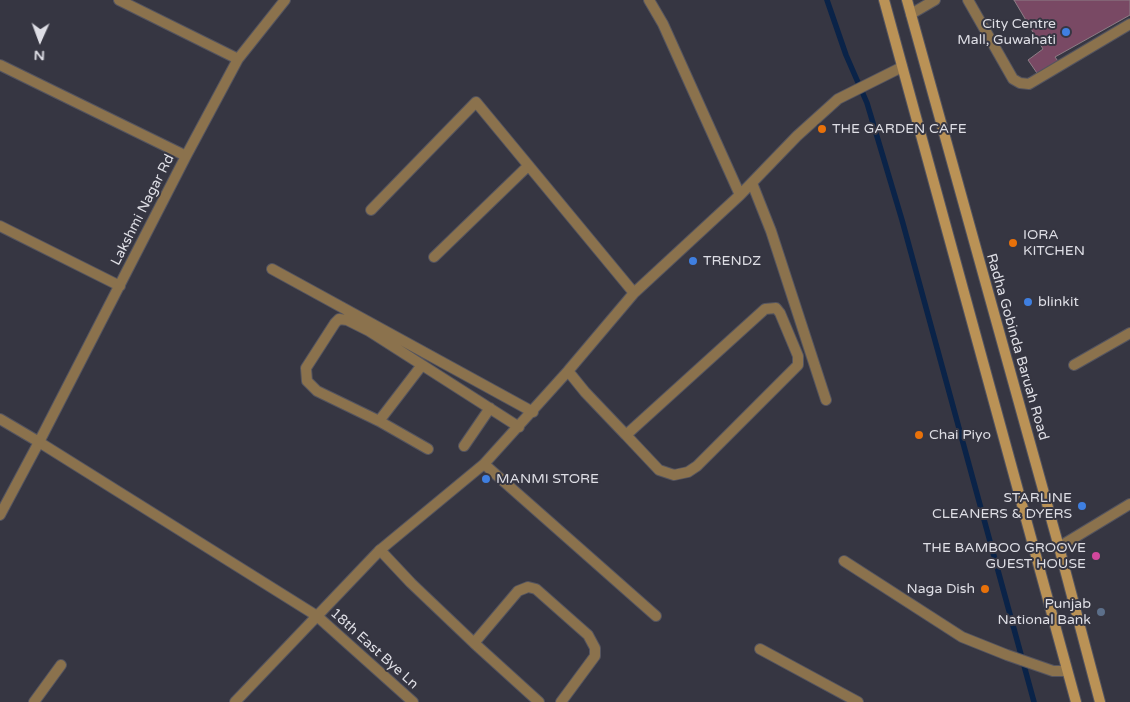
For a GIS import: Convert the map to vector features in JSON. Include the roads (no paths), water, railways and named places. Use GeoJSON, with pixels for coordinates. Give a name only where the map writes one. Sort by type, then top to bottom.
{"type":"FeatureCollection","features":[{"type":"Feature","properties":{"kind":"main road"},"geometry":{"type":"LineString","coordinates":[[884,0],[1076,702]]}},
{"type":"Feature","properties":{"kind":"main road","name":"Radha Gobinda Baruah Road"},"geometry":{"type":"LineString","coordinates":[[907,0],[1059,546],[1100,702]]}},
{"type":"Feature","properties":{"kind":"street"},"geometry":{"type":"LineString","coordinates":[[119,0],[238,60]]}},
{"type":"Feature","properties":{"kind":"street","name":"Lakshmi Nagar Rd"},"geometry":{"type":"LineString","coordinates":[[0,515],[186,156],[238,60],[285,0]]}},
{"type":"Feature","properties":{"kind":"street"},"geometry":{"type":"LineString","coordinates":[[649,0],[663,24],[740,195]]}},
{"type":"Feature","properties":{"kind":"street"},"geometry":{"type":"LineString","coordinates":[[911,14],[935,0]]}},
{"type":"Feature","properties":{"kind":"street"},"geometry":{"type":"LineString","coordinates":[[968,0],[1013,79],[1020,84],[1029,84],[1130,24]]}},
{"type":"Feature","properties":{"kind":"street"},"geometry":{"type":"LineString","coordinates":[[0,65],[186,156]]}},
{"type":"Feature","properties":{"kind":"street"},"geometry":{"type":"LineString","coordinates":[[235,702],[380,550],[484,464],[519,428],[634,293],[740,195],[797,136],[838,99],[902,67]]}},
{"type":"Feature","properties":{"kind":"street"},"geometry":{"type":"LineString","coordinates":[[371,210],[476,102],[634,293]]}},
{"type":"Feature","properties":{"kind":"street"},"geometry":{"type":"LineString","coordinates":[[434,257],[528,166]]}},
{"type":"Feature","properties":{"kind":"street"},"geometry":{"type":"LineString","coordinates":[[752,183],[771,231],[826,400]]}},
{"type":"Feature","properties":{"kind":"street"},"geometry":{"type":"LineString","coordinates":[[0,226],[120,286]]}},
{"type":"Feature","properties":{"kind":"street"},"geometry":{"type":"LineString","coordinates":[[272,269],[533,412]]}},
{"type":"Feature","properties":{"kind":"street"},"geometry":{"type":"LineString","coordinates":[[568,371],[584,392],[659,470],[674,475],[688,472],[697,466],[798,365],[798,356],[780,313],[776,308],[765,309],[626,435]]}},
{"type":"Feature","properties":{"kind":"street"},"geometry":{"type":"LineString","coordinates":[[428,449],[379,421],[317,391],[307,381],[306,368],[339,320],[347,320],[369,331],[519,428]]}},
{"type":"Feature","properties":{"kind":"street"},"geometry":{"type":"LineString","coordinates":[[1074,365],[1130,333]]}},
{"type":"Feature","properties":{"kind":"street"},"geometry":{"type":"LineString","coordinates":[[379,421],[422,365]]}},
{"type":"Feature","properties":{"kind":"street"},"geometry":{"type":"LineString","coordinates":[[464,446],[490,408]]}},
{"type":"Feature","properties":{"kind":"street","name":"18th East Bye Ln"},"geometry":{"type":"LineString","coordinates":[[0,419],[317,616],[413,702]]}},
{"type":"Feature","properties":{"kind":"street"},"geometry":{"type":"LineString","coordinates":[[484,464],[656,616]]}},
{"type":"Feature","properties":{"kind":"street"},"geometry":{"type":"LineString","coordinates":[[1059,546],[1130,504]]}},
{"type":"Feature","properties":{"kind":"street"},"geometry":{"type":"LineString","coordinates":[[380,550],[410,583],[539,702]]}},
{"type":"Feature","properties":{"kind":"street"},"geometry":{"type":"LineString","coordinates":[[844,561],[962,637],[1053,671],[1067,671]]}},
{"type":"Feature","properties":{"kind":"street"},"geometry":{"type":"LineString","coordinates":[[474,644],[518,591],[528,587],[536,589],[588,634],[595,648],[595,656],[561,702]]}},
{"type":"Feature","properties":{"kind":"street"},"geometry":{"type":"LineString","coordinates":[[760,649],[858,702]]}},
{"type":"Feature","properties":{"kind":"street"},"geometry":{"type":"LineString","coordinates":[[34,702],[60,665]]}},
{"type":"Feature","properties":{"kind":"waterway"},"geometry":{"type":"LineString","coordinates":[[827,0],[846,55],[867,103],[902,220],[1034,702]]}},
{"type":"Feature","properties":{"kind":"place","name":"City Centre Mall, Guwahati"},"geometry":{"type":"Point","coordinates":[1066,32]}},
{"type":"Feature","properties":{"kind":"place","name":"THE GARDEN CAFE"},"geometry":{"type":"Point","coordinates":[822,129]}},
{"type":"Feature","properties":{"kind":"place","name":"IORA KITCHEN"},"geometry":{"type":"Point","coordinates":[1013,243]}},
{"type":"Feature","properties":{"kind":"place","name":"TRENDZ"},"geometry":{"type":"Point","coordinates":[693,261]}},
{"type":"Feature","properties":{"kind":"place","name":"blinkit"},"geometry":{"type":"Point","coordinates":[1028,302]}},
{"type":"Feature","properties":{"kind":"place","name":"Chai Piyo"},"geometry":{"type":"Point","coordinates":[919,435]}},
{"type":"Feature","properties":{"kind":"place","name":"MANMI STORE"},"geometry":{"type":"Point","coordinates":[486,479]}},
{"type":"Feature","properties":{"kind":"place","name":"STARLINE CLEANERS & DYERS"},"geometry":{"type":"Point","coordinates":[1082,506]}},
{"type":"Feature","properties":{"kind":"place","name":"THE BAMBOO GROOVE GUEST HOUSE"},"geometry":{"type":"Point","coordinates":[1096,556]}},
{"type":"Feature","properties":{"kind":"place","name":"Naga Dish"},"geometry":{"type":"Point","coordinates":[985,589]}},
{"type":"Feature","properties":{"kind":"place","name":"Punjab National Bank"},"geometry":{"type":"Point","coordinates":[1101,612]}}]}
